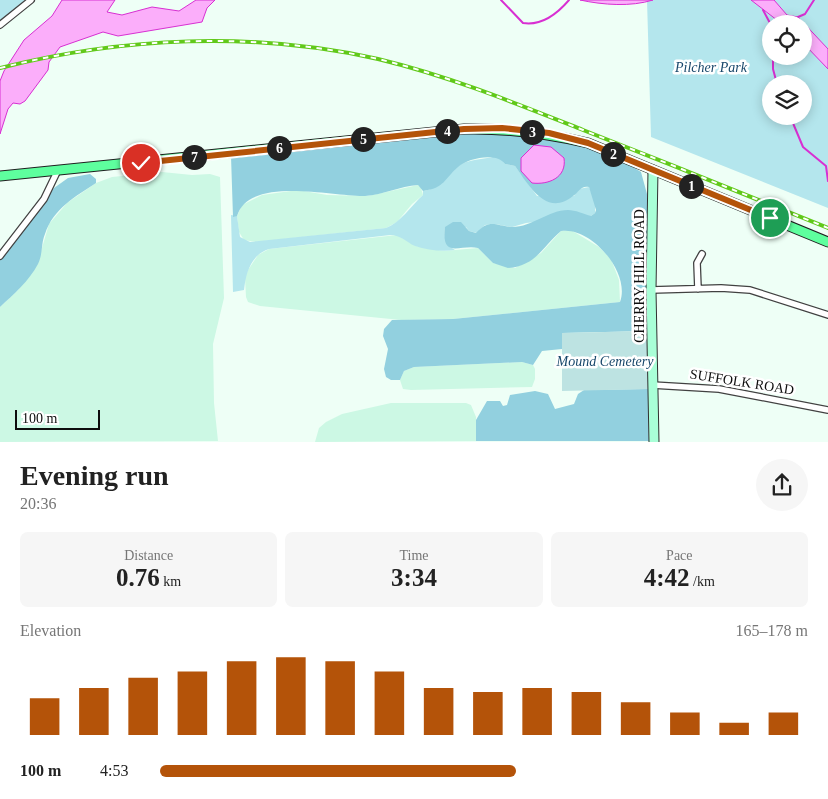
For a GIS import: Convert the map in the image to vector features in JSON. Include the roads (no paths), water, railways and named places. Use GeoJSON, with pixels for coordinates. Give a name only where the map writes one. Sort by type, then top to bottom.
{"type":"FeatureCollection","features":[{"type":"Feature","properties":{"kind":"main road"},"geometry":{"type":"LineString","coordinates":[[0,176],[56,172],[464,129],[502,128],[549,133],[588,143],[828,242]]}},
{"type":"Feature","properties":{"kind":"street"},"geometry":{"type":"LineString","coordinates":[[0,25],[31,0]]}},
{"type":"Feature","properties":{"kind":"street","name":"CHERRY HILL ROAD"},"geometry":{"type":"LineString","coordinates":[[653,170],[652,385],[654,442]]}},
{"type":"Feature","properties":{"kind":"street"},"geometry":{"type":"LineString","coordinates":[[0,256],[44,199],[56,172]]}},
{"type":"Feature","properties":{"kind":"street"},"geometry":{"type":"LineString","coordinates":[[698,288],[697,263],[702,254]]}},
{"type":"Feature","properties":{"kind":"street"},"geometry":{"type":"LineString","coordinates":[[652,290],[698,288],[750,290],[828,315]]}},
{"type":"Feature","properties":{"kind":"street","name":"SUFFOLK ROAD"},"geometry":{"type":"LineString","coordinates":[[652,385],[719,389],[828,410]]}},
{"type":"Feature","properties":{"kind":"waterway"},"geometry":{"type":"LineString","coordinates":[[501,0],[523,23],[543,21],[569,0]]}},
{"type":"Feature","properties":{"kind":"waterway"},"geometry":{"type":"LineString","coordinates":[[803,15],[814,0]]}},
{"type":"Feature","properties":{"kind":"waterway"},"geometry":{"type":"LineString","coordinates":[[763,10],[766,15]]}},
{"type":"Feature","properties":{"kind":"waterway"},"geometry":{"type":"LineString","coordinates":[[773,65],[775,75]]}},
{"type":"Feature","properties":{"kind":"waterway"},"geometry":{"type":"LineString","coordinates":[[794,125],[803,147],[826,166],[828,181]]}},
{"type":"Feature","properties":{"kind":"railway"},"geometry":{"type":"LineString","coordinates":[[0,68],[93,50],[188,41],[284,44],[378,59],[430,73],[507,100],[828,228]]}},
{"type":"Feature","properties":{"kind":"park label","name":"Pilcher Park"},"geometry":{"type":"Point","coordinates":[711,67]}},
{"type":"Feature","properties":{"kind":"park label","name":"Mound Cemetery"},"geometry":{"type":"Point","coordinates":[605,361]}}]}
